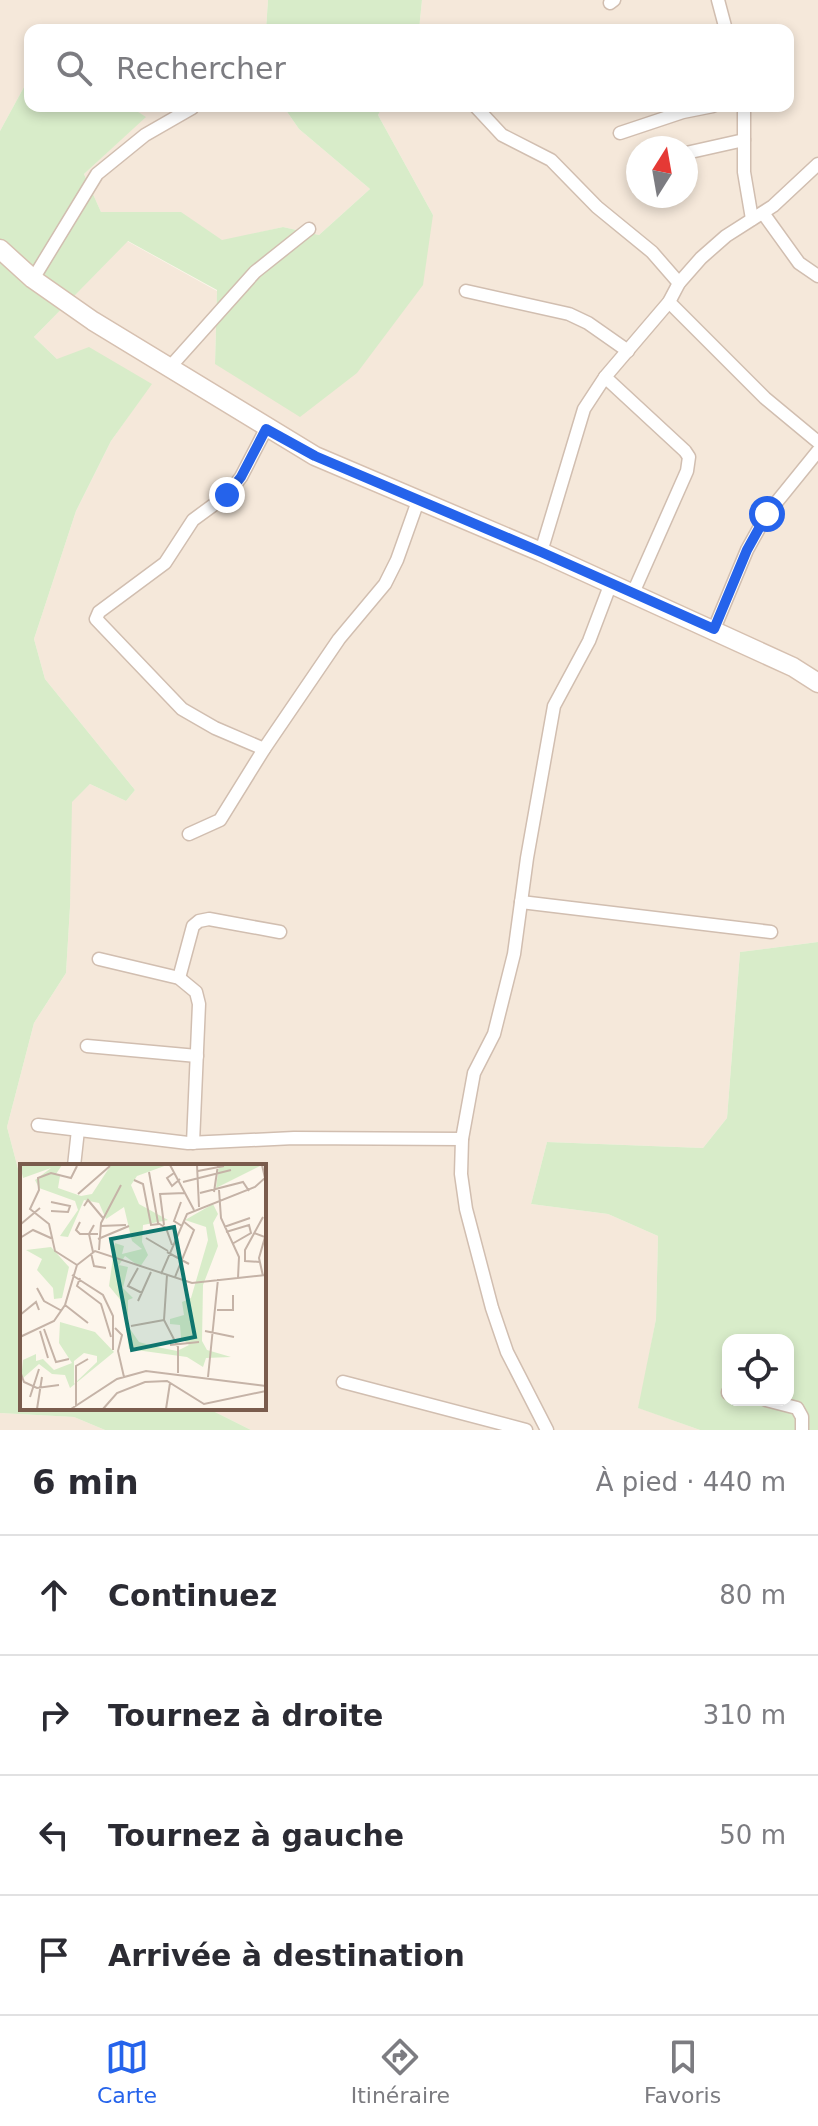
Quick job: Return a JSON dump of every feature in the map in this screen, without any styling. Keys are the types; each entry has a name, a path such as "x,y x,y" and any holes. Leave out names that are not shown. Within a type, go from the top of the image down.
{"street":[{"path":"718,0 724,24"},
{"path":"33,279 97,174 145,135 185,112"},
{"path":"481,112 502,135 551,160 597,207 652,252 679,283"},
{"path":"620,133 683,112"},
{"path":"744,112 745,188 757,216 799,263 818,276"},
{"path":"698,150 744,140"},
{"path":"541,552 584,409 605,377 669,302 679,283 701,258 726,236 794,189 818,164"},
{"path":"170,367 255,272 309,229"},
{"path":"0,249 33,279 93,321 315,456 714,629 793,667 818,683"},
{"path":"466,291 569,314 588,323 628,351"},
{"path":"669,302 765,398 818,442"},
{"path":"605,377 689,457 687,471 633,593"},
{"path":"264,749 215,728 182,709 96,619 99,612 165,563 193,520 227,495 241,477 266,429"},
{"path":"714,629 747,550 767,514 818,451"},
{"path":"189,834 220,820 339,639 385,584 418,501"},
{"path":"547,1430 507,1352 492,1308 466,1209 461,1174 462,1139 474,1073 492,1041 514,954 554,706 589,641 611,583"},
{"path":"521,902 771,932"},
{"path":"179,978 193,926 199,921 209,919 280,932"},
{"path":"99,959 179,978 196,992 199,1004 193,1143"},
{"path":"87,1046 197,1056"},
{"path":"38,1125 193,1143 294,1138 462,1139"},
{"path":"74,1164 78,1130"},
{"path":"343,1382 526,1430"},
{"path":"789,1406 797,1408 802,1417 802,1430"}],"shaded area":[{"path":"0,0 268,0 266,24 24,24 24,87 0,131"},
{"path":"422,0 818,0 818,942 740,952 727,1118 703,1148 547,1142 531,1204 608,1214 658,1236 656,1319 639,1408 700,1430 251,1430 211,1410 266,1410 266,1164 20,1164 20,1176 7,1127 34,1023 66,973 71,802 90,784 126,801 135,790 45,679 34,639 76,511 111,441 151,384 57,359 34,337 127,241 217,291 215,363 433,215 378,115 380,112 794,112 794,24 420,24"},
{"path":"138,112 287,112 299,129 370,189 319,235 283,227 222,241 180,212 101,212 84,174 145,117"},
{"path":"0,1413 74,1417 105,1430 0,1430"}],"green space":[{"path":"268,0 422,0 420,24 266,24"},
{"path":"24,87 24,112 138,112 146,117 84,174 101,212 181,212 222,240 283,227 319,235 370,189 299,129 287,112 380,112 378,115 433,215 423,285 357,373 300,417 215,364 217,290 128,241 34,337 57,359 89,347 152,384 111,441 76,511 34,639 45,679 135,790 126,801 90,784 72,802 66,973 34,1023 7,1127 20,1176 20,1410 211,1410 251,1430 105,1430 74,1417 0,1413 0,131"},
{"path":"818,942 818,1430 700,1430 638,1408 656,1319 658,1236 608,1214 531,1204 547,1142 703,1148 727,1118 740,952"}],"route":[{"path":"227,495 241,477 266,429 315,456 714,629 747,550 767,514"}]}
